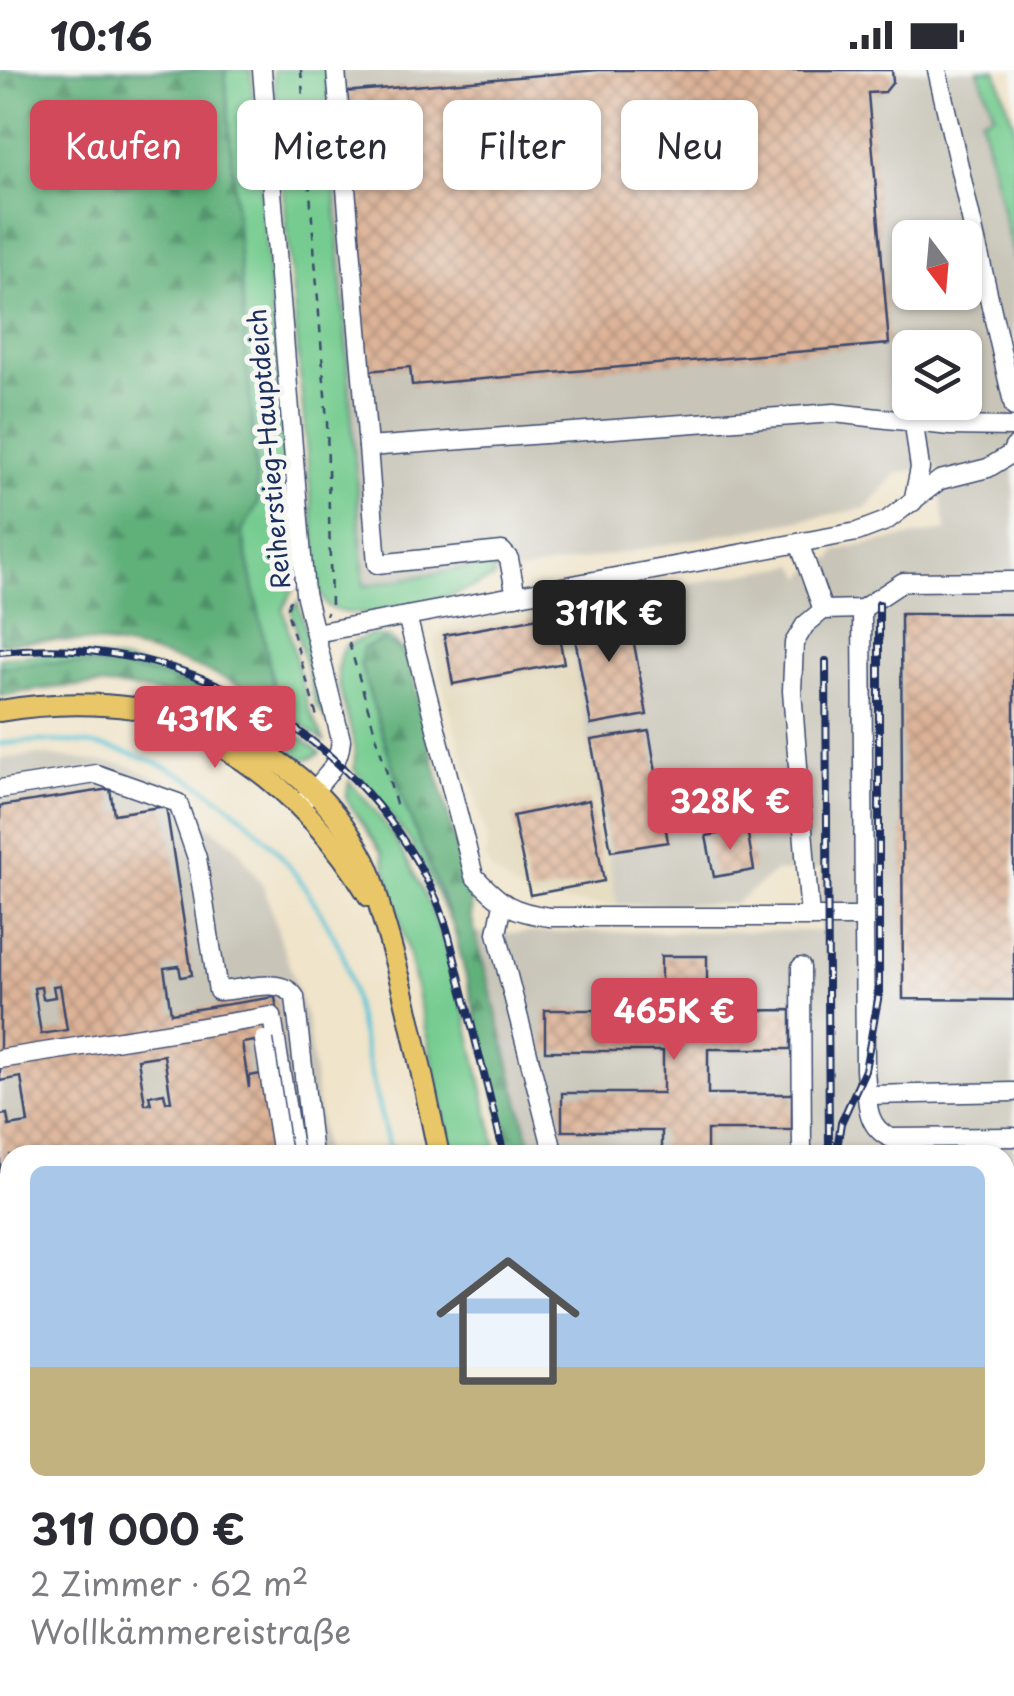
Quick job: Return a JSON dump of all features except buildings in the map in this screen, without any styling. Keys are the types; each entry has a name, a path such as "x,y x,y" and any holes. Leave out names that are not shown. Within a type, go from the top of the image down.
{"main road":[{"path":"0,711 76,703 170,713 227,730 269,753 306,798 341,822 366,862 397,961 437,1145"}],"street":[{"name":"Reiherstieg-Hauptdeich","path":"262,70 301,553 341,746 339,757 306,798"},
{"path":"336,70 377,564 502,551 509,558 516,596"},
{"path":"938,70 1013,403"},
{"path":"368,447 834,414 892,415"},
{"path":"913,502 920,468 914,420"},
{"path":"955,420 1014,427"},
{"path":"315,633 858,532 913,502 940,480 988,468 1011,454 1014,447"},
{"path":"799,542 823,610"},
{"path":"810,918 792,691 794,643 805,625 823,610 862,609 903,582 1014,582"},
{"path":"862,609 870,1120 878,1133 891,1138 1014,1136"},
{"path":"407,616 474,876 503,904 518,913 550,918 864,917"},
{"path":"0,789 96,774 178,803 197,858 218,991 278,985 289,988 295,998 312,1145"},
{"path":"503,904 497,933 551,1145"},
{"path":"800,967 802,1145"},
{"path":"0,1059 272,1016 292,1145"},
{"path":"264,1040 277,1145"},
{"path":"868,1094 1014,1092"}],"path":[{"path":"301,70 325,386 331,606"},
{"path":"351,648 398,811"}],"shaded area":[{"path":"311,70 978,70 1014,174 1014,1145 530,1145 477,933 821,931 821,869 775,872 734,904 617,905 564,605 796,565 803,578 817,561 832,559 837,550 946,530 936,465 896,474 866,508 355,602 321,190 423,190 423,100 313,100"},
{"path":"564,605 617,905 532,901 492,871 485,858 488,841 435,657 435,639 447,626"},
{"path":"38,755 123,764 189,792 208,825 238,848 264,888 307,1020 323,1145 0,1145 0,759"}],"green space":[{"path":"0,70 225,70 258,503 242,531 278,707 213,674 144,651 73,641 0,644"},
{"path":"225,70 251,70 254,100 237,100 237,190 261,190 295,586 283,609 309,710 325,742 278,707 242,530 258,503"},
{"path":"273,70 326,70 328,100 276,100"},
{"path":"978,70 996,70 1014,125 1014,261 981,118 994,114"},
{"path":"284,190 335,190 364,586 483,565 494,578 434,601 362,614 326,605 319,591"},
{"path":"298,602 329,723 316,705 291,610"},
{"path":"370,635 390,638 407,655 394,643 360,664 405,805 453,926 410,841 354,769 353,738 340,689 339,659 345,646"},
{"path":"384,640 407,655 458,853 472,888 471,916 530,1145 508,1145 453,926 405,805 360,664 363,648"},
{"path":"60,653 132,663 199,682 261,711 320,753 297,757 275,743 273,725 206,692 142,671 75,663 0,667 0,658"},
{"path":"44,662 136,670 190,685 274,725 275,743 205,709 142,690 77,686 0,696 0,667"},
{"path":"349,781 382,821 431,909 463,1006 496,1145 451,1145 382,853 346,799"}],"waterway":[{"path":"0,744 57,741 110,748 158,764 203,787 244,818 281,856 313,899 343,955 389,1145"}],"railway":[{"path":"838,1145 841,1123 865,1070 879,994 879,604"},
{"path":"0,652 67,650 132,658 195,675 254,702 308,738 356,782 398,832 438,902 501,1145"},
{"path":"826,661 829,1145"}]}
